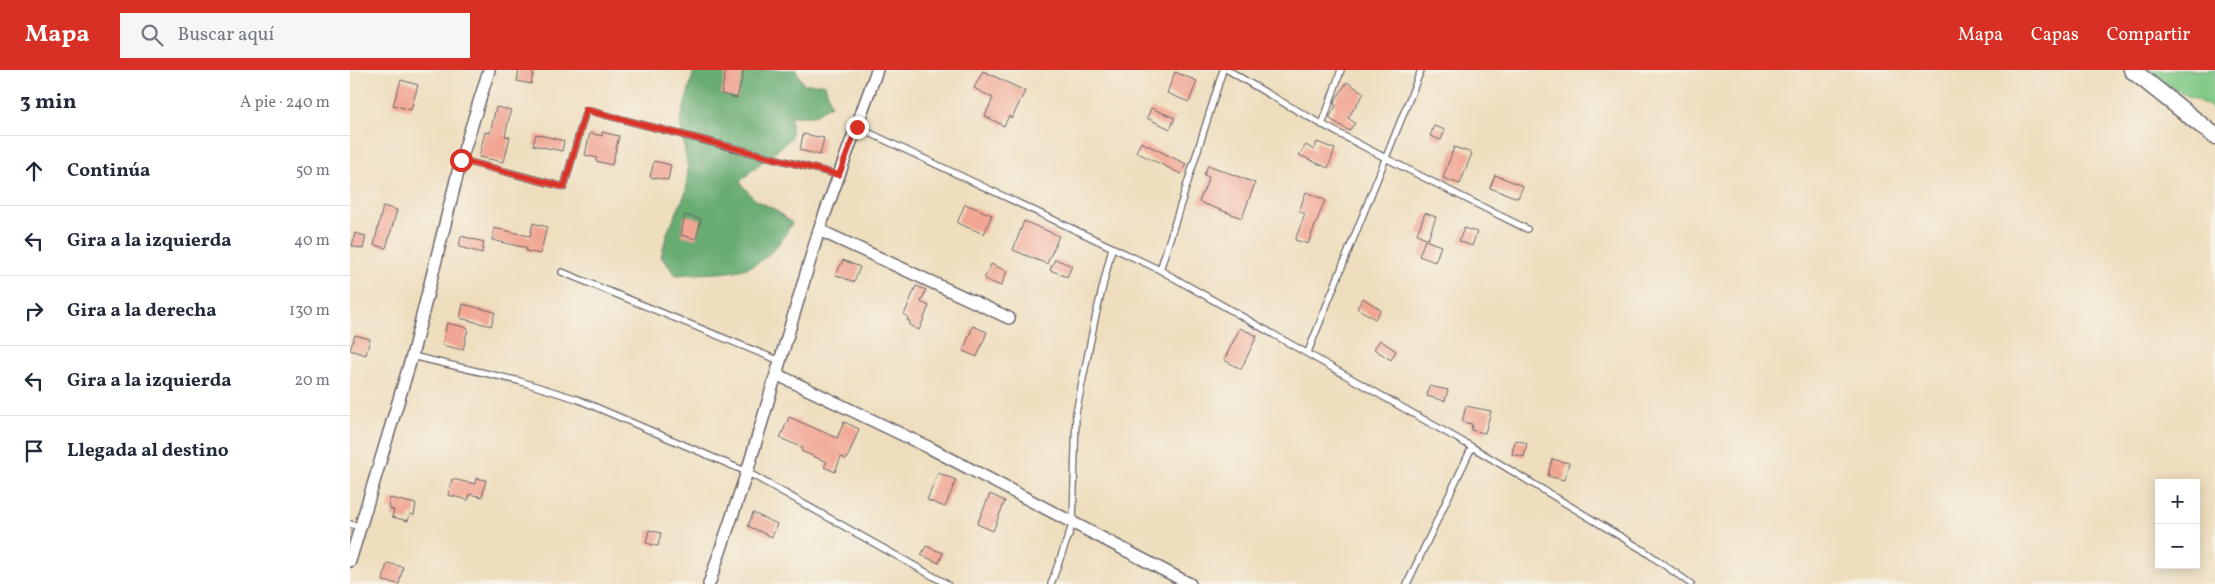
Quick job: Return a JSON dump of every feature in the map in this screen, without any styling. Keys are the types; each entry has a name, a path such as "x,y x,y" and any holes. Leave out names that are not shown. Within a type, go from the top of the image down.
{"main road":[{"path":"2132,70 2215,136"}],"street":[{"path":"350,561 356,525 412,356 461,160 489,70"},
{"path":"709,584 746,472 819,230 877,70"},
{"path":"819,230 1009,318"},
{"path":"776,374 930,448 1190,584"}],"lane":[{"path":"1160,270 1222,70"},
{"path":"1228,70 1385,159 1527,230"},
{"path":"1322,124 1341,70"},
{"path":"1308,352 1420,70"},
{"path":"461,160 564,187 586,110 839,175"},
{"path":"857,127 1160,270 1308,352 1472,447 1643,550 1691,584"},
{"path":"1051,584 1073,523 1076,413 1094,320 1112,248"},
{"path":"562,272 780,361"},
{"path":"412,356 519,381 577,400 746,472 947,584"},
{"path":"1407,584 1472,447"}],"green space":[{"path":"694,70 796,70 803,84 825,84 831,105 813,116 791,116 791,138 740,182 754,199 774,209 792,223 769,255 744,269 730,272 676,275 661,257 667,233 686,192 688,169 680,123"},
{"path":"2135,70 2215,70 2215,109"}],"building":[{"path":"519,70 534,70 531,84 517,81"},
{"path":"726,70 744,70 737,98 721,94"},
{"path":"983,71 1025,91 1012,118 1009,116 1004,126 985,116 993,98 974,88"},
{"path":"1175,72 1197,81 1189,102 1167,93"},
{"path":"401,80 418,85 411,110 393,105"},
{"path":"1347,82 1364,93 1348,118 1355,123 1349,131 1329,118 1336,106 1334,104 1336,99"},
{"path":"496,107 511,110 505,136 510,137 504,162 479,157 485,132 490,133"},
{"path":"1151,108 1175,118 1170,129 1147,118"},
{"path":"1434,126 1445,130 1441,140 1430,136"},
{"path":"602,132 619,136 612,165 596,161 597,158 585,155 590,133 602,136"},
{"path":"536,134 564,141 562,151 533,145"},
{"path":"803,134 824,138 820,155 800,150"},
{"path":"1141,142 1186,164 1181,174 1136,152"},
{"path":"1317,142 1335,149 1328,168 1299,155 1306,145 1314,150"},
{"path":"1454,147 1472,153 1460,184 1443,178"},
{"path":"654,161 671,165 668,180 650,177"},
{"path":"1208,165 1255,183 1242,218 1199,202 1209,177 1204,175"},
{"path":"1495,175 1523,186 1518,198 1490,188"},
{"path":"1306,192 1325,200 1308,244 1295,240 1305,214 1299,211"},
{"path":"965,204 992,215 984,234 957,223"},
{"path":"383,206 397,210 386,248 374,245"},
{"path":"1425,213 1436,217 1428,239 1417,234"},
{"path":"685,215 701,219 696,239 681,235"},
{"path":"1024,221 1059,236 1047,264 1013,250"},
{"path":"533,223 547,227 540,254 526,251 527,248 492,240 494,228 530,236"},
{"path":"1464,228 1477,232 1472,246 1459,241"},
{"path":"355,233 366,236 363,249 352,246"},
{"path":"461,236 484,242 482,253 459,247"},
{"path":"1425,240 1441,246 1435,262 1419,256"},
{"path":"1055,259 1072,266 1067,277 1050,270"},
{"path":"843,260 860,267 854,282 836,275"},
{"path":"991,264 1007,271 1001,286 984,279"},
{"path":"916,286 926,290 921,302 929,306 919,330 909,325 908,317 904,315"},
{"path":"1363,298 1381,310 1375,319 1357,308"},
{"path":"463,304 495,312 491,326 460,318"},
{"path":"447,323 468,328 463,350 442,345"},
{"path":"973,326 987,332 977,357 963,351"},
{"path":"1240,328 1257,336 1241,369 1224,360"},
{"path":"355,335 370,339 366,355 350,350"},
{"path":"1380,340 1396,351 1391,360 1374,349"},
{"path":"1429,386 1448,390 1445,401 1427,396"},
{"path":"1466,406 1491,411 1485,433 1471,430 1472,424 1462,422"},
{"path":"789,417 837,438 844,422 859,429 847,459 841,457 835,472 824,467 827,462 801,451 803,448 780,438"},
{"path":"1515,440 1527,443 1524,457 1512,454"},
{"path":"1552,459 1569,463 1564,480 1548,476"},
{"path":"938,473 956,480 945,507 927,500"},
{"path":"476,478 486,480 482,497 470,494 468,500 448,495 452,479 475,484"},
{"path":"990,494 1005,501 993,531 977,524"},
{"path":"390,498 416,504 414,515 410,514 408,521 392,517 394,510 388,508"},
{"path":"753,513 777,524 772,537 748,526"},
{"path":"649,530 661,533 658,546 646,543"},
{"path":"926,546 943,553 939,563 921,555"},
{"path":"387,563 403,567 399,584 383,581"}],"route":[{"path":"461,160 564,187 586,110 839,175 857,127"}]}
